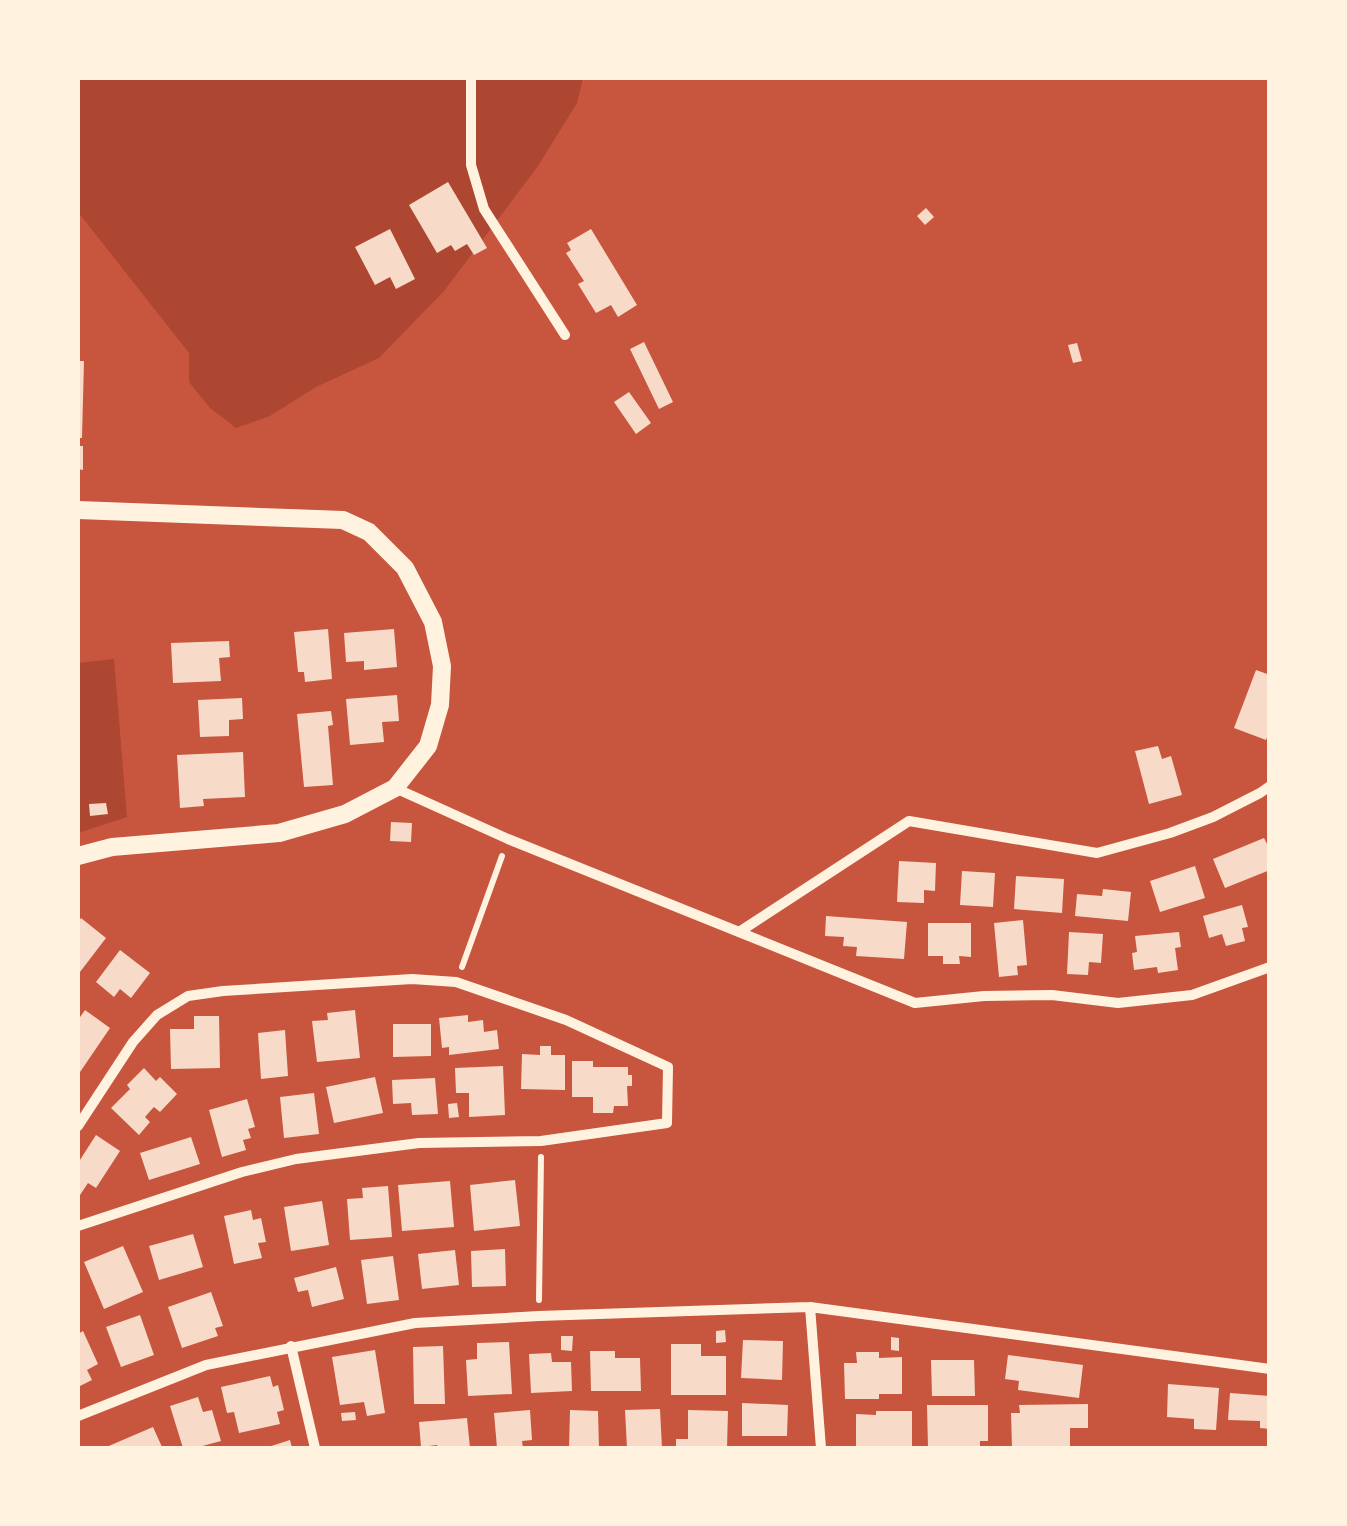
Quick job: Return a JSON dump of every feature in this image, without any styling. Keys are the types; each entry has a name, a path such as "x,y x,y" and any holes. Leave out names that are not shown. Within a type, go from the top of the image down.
{"street":[{"path":"471,78 471,165 484,209 564,335"},
{"path":"78,510 343,520 370,532 405,568 433,622 442,666 440,705 428,746 394,788 344,814 279,833 112,847 78,856"},
{"path":"740,932 910,820 1096,853 1213,817 1270,786"},
{"path":"394,788 508,840 916,1002 1052,995 1118,1003 1192,995 1270,968"},
{"path":"78,1126 132,1042 157,1014 188,996 223,991 412,979 456,982 566,1020 668,1067 667,1123 541,1141 420,1143 296,1159 242,1172 78,1226"},
{"path":"810,1307 821,1448"},
{"path":"78,1416 206,1365 290,1346 415,1322 539,1316 810,1307 1270,1370"},
{"path":"290,1346 315,1448"}],"path":[{"path":"456,982 508,840"},
{"path":"539,1316 541,1141"}],"shaded area":[{"path":"78,78 583,78 577,103 538,166 444,291 379,358 316,387 270,416 236,428 210,408 189,382 189,353 78,212"},
{"path":"114,659 127,817 78,833 78,663"}],"building":[{"path":"448,182 487,248 474,255 467,244 455,251 451,245 437,253 409,205"},
{"path":"926,208 934,217 925,225 917,216"},
{"path":"390,229 415,279 396,289 390,277 375,285 355,247"},
{"path":"591,229 637,305 618,317 611,305 596,313 578,284 584,281 566,253 571,250 567,243"},
{"path":"644,342 673,402 659,409 630,349"},
{"path":"1077,343 1082,361 1073,363 1068,345"},
{"path":"78,361 84,361 82,438 78,438"},
{"path":"629,392 651,423 636,434 614,402"},
{"path":"78,446 83,446 83,470 78,469"},
{"path":"328,629 332,679 305,682 304,672 298,672 294,632"},
{"path":"394,629 397,667 364,670 364,661 346,662 344,633"},
{"path":"229,641 230,657 219,658 221,681 173,683 171,643"},
{"path":"1256,670 1270,675 1270,730 1266,740 1234,728"},
{"path":"397,695 399,721 382,722 384,742 350,745 346,699"},
{"path":"242,698 243,719 229,720 229,736 200,737 198,700"},
{"path":"331,711 333,725 328,726 333,785 304,787 297,714"},
{"path":"1158,746 1162,759 1171,756 1182,795 1149,804 1135,751"},
{"path":"243,752 245,797 203,799 204,806 180,808 177,755"},
{"path":"106,803 108,814 90,816 89,804"},
{"path":"391,822 412,823 411,842 390,841"},
{"path":"1264,838 1270,850 1270,870 1225,888 1213,859"},
{"path":"899,861 936,863 935,891 924,890 924,903 897,902"},
{"path":"1195,866 1205,898 1160,912 1150,881"},
{"path":"962,871 995,873 993,907 960,905"},
{"path":"1016,876 1064,879 1062,913 1014,909"},
{"path":"1103,889 1131,892 1128,921 1075,916 1077,894 1102,896"},
{"path":"1242,905 1248,927 1242,928 1245,941 1226,946 1222,934 1209,938 1203,916"},
{"path":"826,916 907,922 904,959 856,956 857,947 843,946 844,937 825,936"},
{"path":"81,918 106,938 80,972 78,923"},
{"path":"1023,920 1027,965 1017,966 1018,975 999,977 994,923"},
{"path":"928,923 971,923 971,957 959,956 960,964 943,964 943,956 928,956"},
{"path":"1069,932 1103,934 1101,963 1089,962 1088,975 1067,974"},
{"path":"1179,932 1181,947 1175,948 1178,970 1134,970 1135,936"},
{"path":"120,950 150,973 131,998 120,989 114,997 96,982"},
{"path":"85,1010 110,1028 78,1075 78,1020"},
{"path":"355,1010 360,1058 317,1062 312,1021 328,1020 327,1013"},
{"path":"468,1015 468,1022 483,1020 484,1032 497,1030 499,1049 449,1055 449,1047 442,1048 439,1018"},
{"path":"194,1016 219,1016 220,1068 171,1069 170,1029 194,1029"},
{"path":"393,1024 431,1024 431,1056 393,1057"},
{"path":"285,1030 288,1076 261,1079 258,1033"},
{"path":"540,1046 551,1046 551,1055 565,1055 565,1090 521,1089 522,1054 540,1055"},
{"path":"572,1061 593,1061 593,1067 628,1067 632,1086 627,1086 628,1106 614,1106 613,1113 593,1113 593,1097 572,1097"},
{"path":"503,1066 505,1115 469,1117 469,1093 456,1093 455,1068"},
{"path":"144,1068 177,1094 160,1112 152,1109 145,1117 150,1122 139,1135 111,1108"},
{"path":"375,1077 383,1113 334,1123 326,1087"},
{"path":"435,1078 438,1114 412,1115 411,1103 393,1104 392,1080"},
{"path":"314,1093 319,1134 284,1138 280,1097"},
{"path":"247,1099 255,1127 248,1129 251,1138 243,1140 246,1150 222,1157 209,1110"},
{"path":"457,1103 459,1117 449,1118 448,1104"},
{"path":"96,1135 120,1151 96,1188 88,1183 78,1198 78,1163"},
{"path":"191,1137 200,1164 149,1180 140,1153"},
{"path":"515,1180 520,1226 474,1231 470,1185"},
{"path":"450,1181 454,1227 402,1231 398,1185"},
{"path":"388,1186 392,1237 350,1240 347,1199 363,1198 362,1188"},
{"path":"322,1201 329,1245 291,1251 284,1207"},
{"path":"251,1210 253,1220 261,1218 266,1242 258,1243 262,1258 234,1264 224,1216"},
{"path":"193,1234 203,1267 159,1280 149,1246"},
{"path":"123,1246 143,1292 104,1309 84,1262"},
{"path":"505,1249 506,1286 472,1287 471,1251"},
{"path":"455,1250 459,1285 422,1289 418,1254"},
{"path":"393,1256 399,1300 367,1304 361,1260"},
{"path":"336,1267 344,1299 312,1307 308,1290 298,1292 294,1278"},
{"path":"211,1292 223,1326 215,1328 218,1336 182,1348 168,1307"},
{"path":"140,1315 154,1355 121,1367 106,1327"},
{"path":"725,1330 726,1342 716,1343 716,1331"},
{"path":"83,1331 98,1364 87,1370 92,1380 78,1387 78,1334"},
{"path":"561,1336 573,1336 572,1351 561,1350"},
{"path":"891,1337 899,1338 899,1351 891,1350"},
{"path":"743,1340 783,1341 782,1380 741,1378"},
{"path":"509,1342 512,1394 468,1396 466,1360 477,1359 477,1343"},
{"path":"671,1344 701,1344 701,1356 726,1356 726,1395 671,1395"},
{"path":"443,1346 445,1404 414,1404 413,1347"},
{"path":"375,1350 385,1413 367,1416 364,1402 340,1405 332,1357"},
{"path":"590,1351 615,1351 615,1358 640,1358 641,1391 591,1391"},
{"path":"856,1352 879,1352 879,1358 902,1357 902,1394 845,1399 844,1363 857,1363"},
{"path":"551,1353 552,1362 571,1362 572,1391 531,1393 529,1354"},
{"path":"1008,1355 1083,1365 1079,1398 1018,1390 1019,1381 1005,1379"},
{"path":"931,1360 974,1360 975,1396 932,1396"},
{"path":"270,1376 273,1387 278,1385 284,1410 277,1412 280,1424 239,1433 234,1412 227,1413 221,1387"},
{"path":"1168,1384 1219,1388 1216,1430 1194,1429 1194,1419 1167,1417"},
{"path":"1230,1393 1270,1396 1270,1429 1260,1428 1260,1421 1228,1420"},
{"path":"198,1397 203,1412 212,1410 221,1441 183,1448 170,1406"},
{"path":"742,1403 788,1405 787,1436 742,1436"},
{"path":"1088,1404 1088,1428 1070,1428 1070,1448 1012,1448 1011,1413 1020,1413 1019,1405"},
{"path":"927,1405 988,1405 988,1441 980,1441 980,1448 928,1448"},
{"path":"660,1409 662,1448 627,1448 625,1410"},
{"path":"530,1410 532,1440 522,1441 523,1448 497,1448 494,1413"},
{"path":"570,1410 598,1411 599,1448 569,1448"},
{"path":"688,1410 728,1411 727,1448 676,1448 676,1439 688,1439"},
{"path":"876,1411 912,1411 912,1448 856,1447 856,1414 876,1415"},
{"path":"355,1412 356,1420 342,1421 341,1413"},
{"path":"467,1418 470,1448 421,1447 419,1422"},
{"path":"153,1427 162,1447 104,1448"},
{"path":"290,1440 292,1448 265,1448"}]}
